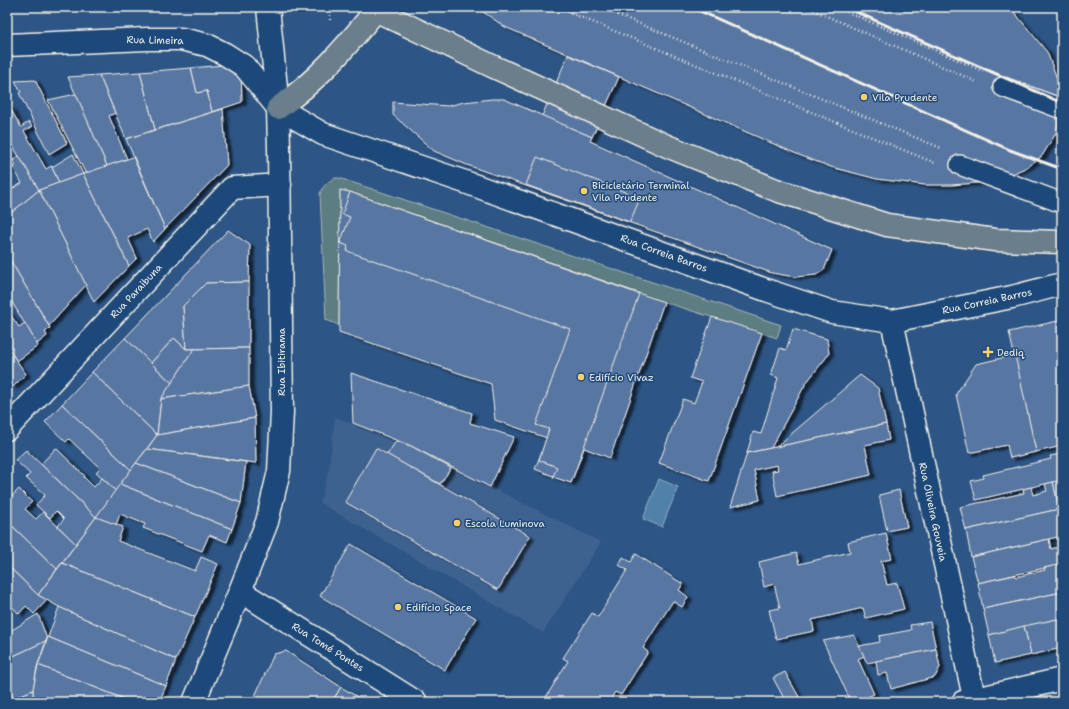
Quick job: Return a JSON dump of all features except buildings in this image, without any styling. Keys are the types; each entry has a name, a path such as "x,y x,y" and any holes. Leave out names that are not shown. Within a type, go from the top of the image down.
{"highway":[{"path":"278,108 300,93 325,69 349,43 373,9 492,66 667,146 776,190 887,225 995,240 1062,242"}],"street":[{"name":"Rua Ibitirama","path":"194,702 240,592 267,522 279,471 282,412 280,185 278,108 268,7"},
{"name":"Rua Limeira","path":"7,45 140,39 181,39 207,45 244,66 278,108"},
{"name":"Rua Correia Barros","path":"278,108 323,134 465,182 766,290 832,312 892,322 1012,297 1062,284"},
{"name":"Rua Paraibuna","path":"7,429 232,188 280,185"},
{"name":"Rua Oliveira Gouveia","path":"892,322 971,701"},
{"name":"Rua Tomé Pontes","path":"240,592 416,702"},
{"path":"971,701 1062,679"}],"lane":[{"path":"1003,87 1062,109"},
{"path":"960,165 1062,203"}],"path":[{"path":"556,7 936,164"},
{"path":"600,7 941,149"},
{"path":"806,7 983,85"},
{"path":"836,7 988,74"}],"shaded area":[{"name":"Escola Luminova","path":"335,417 409,446 601,542 543,633 320,503 329,468"},
{"path":"659,479 678,487 662,527 643,519"}],"green space":[{"path":"335,178 339,178 781,325 777,338 639,294 340,190 339,325 326,320 320,194 326,184"}],"railway":[{"path":"691,7 1010,150 1062,169"},
{"path":"845,7 1062,103"}],"place":[{"name":"Vila Prudente","path":"864,97"},
{"name":"Bicicletário Terminal Vila Prudente","path":"584,191"},
{"name":"Dediq","path":"988,352"},
{"name":"Edifício Vivaz","path":"581,377"},
{"name":"Escola Luminova","path":"457,523"},
{"name":"Edifício Space","path":"398,607"}]}
